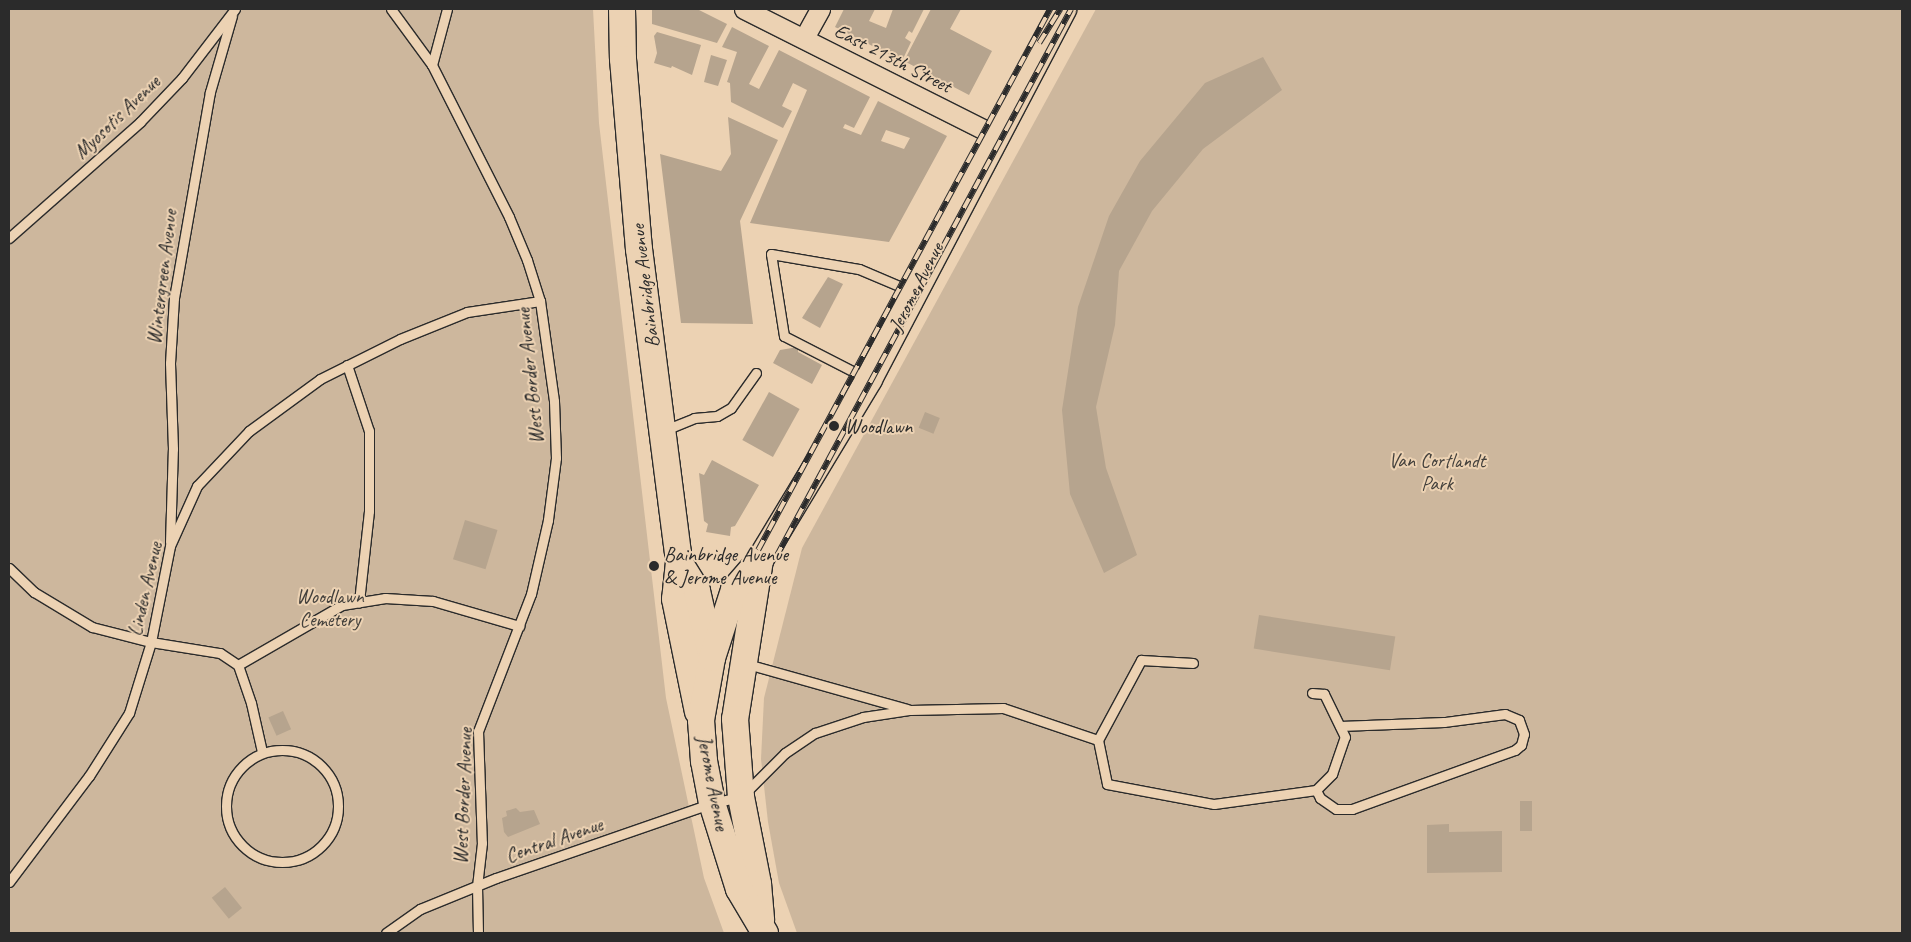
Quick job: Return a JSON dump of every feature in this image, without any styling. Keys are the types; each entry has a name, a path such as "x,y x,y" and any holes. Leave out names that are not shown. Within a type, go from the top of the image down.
{"main road":[{"name":"Bainbridge Avenue","path":"622,9 623,59 639,249 679,562 675,599 691,687 701,720"},
{"name":"Jerome Avenue","path":"763,927 739,889 712,803 701,720 712,658 734,590 760,560 869,379 994,135 1063,9"},
{"name":"Jerome Avenue","path":"760,560 735,719 740,797 758,884 763,927"},
{"name":"Bainbridge Avenue","path":"679,562 697,591 712,658"},
{"path":"712,658 743,663"}],"street":[{"name":"East 213th Street","path":"744,9 994,135"},
{"path":"804,38 820,9"}],"lane":[{"name":"West Border Avenue","path":"391,9 432,65 509,217 540,301 554,401 556,458 548,520 531,594 478,731 482,843 477,886 478,933"},
{"path":"432,65 447,9"},
{"name":"Myosotis Avenue","path":"9,238 140,122 182,78 234,12"},
{"name":"Wintergreen Avenue","path":"170,546 173,449 170,362 174,298 210,92 234,12"},
{"path":"869,379 784,336 771,254 859,269 914,292"},
{"name":"Linden Avenue","path":"9,882 89,776 129,713 151,642 170,546 197,486 249,431 320,379 400,339 467,312 540,301"},
{"path":"347,365 369,431 369,512 359,602"},
{"path":"662,431 694,418 717,416 731,408 756,373"},
{"path":"9,568 34,592 92,627 151,642 220,653 238,665 262,752"},
{"path":"238,665 342,606 385,598 433,601 519,626"},
{"path":"1193,663 1141,660 1098,740 1107,784 1214,804 1295,795 1316,790 1332,774 1345,737 1324,694 1312,693"},
{"path":"743,663 910,710"},
{"path":"740,797 786,754 815,733 862,717 910,710 1003,708 1098,740"},
{"path":"1316,790 1336,809 1352,809 1515,750 1521,745 1524,734 1519,720 1505,714 1434,723 1340,726"},
{"path":"281,749 301,752 318,762 331,776 338,795 334,827 324,844 308,856 289,862 270,861 241,845 230,828 225,809 227,790 236,772 262,752 281,749"},
{"name":"Central Avenue","path":"386,933 420,909 477,886 712,803 740,797"}],"green space":[{"name":"Woodlawn Cemetery","path":"9,9 593,9 599,123 666,698 704,878 724,933 9,933"},
{"name":"Van Cortlandt Park","path":"1096,9 1902,9 1902,933 797,933 779,883 768,822 761,759 764,698 802,548"}],"building":[{"path":"652,9 697,9 727,24 717,43 652,24"},
{"path":"844,9 875,9 869,21 886,28 893,9 924,9 912,33 909,31 905,38 911,42 902,61 835,27"},
{"path":"931,9 961,9 950,29 992,51 969,95 904,61"},
{"path":"732,27 769,46 749,84 759,89 779,50 870,97 854,128 845,124 843,128 861,135 878,101 947,136 889,242 750,223 807,90 793,83 782,106 792,111 783,128 731,102 730,83 727,82 737,52 722,47","holes":["886,130 910,138 904,149 881,141"]},
{"path":"657,32 701,45 692,75 672,66 671,68 654,63 657,53 654,36"},
{"path":"711,55 727,60 718,86 704,82"},
{"path":"1263,57 1282,90 1203,149 1152,211 1119,271 1115,325 1096,407 1106,468 1137,555 1104,573 1070,494 1062,410 1078,307 1109,216 1140,161 1205,83"},
{"path":"728,117 778,140 740,221 753,324 681,323 660,154 721,171 731,154"},
{"path":"828,277 843,284 820,328 802,318"},
{"path":"798,347 798,352 822,365 812,384 773,363 780,350"},
{"path":"769,392 800,409 773,457 742,440"},
{"path":"925,412 940,418 933,434 919,428"},
{"path":"712,460 759,485 735,526 731,527 730,536 706,532 708,524 704,521 699,473 704,475"},
{"path":"465,520 498,530 486,569 453,559"},
{"path":"1259,615 1395,637 1390,670 1254,649"},
{"path":"283,711 291,729 277,736 268,718"},
{"path":"1520,801 1532,801 1532,831 1520,831"},
{"path":"516,808 520,812 534,810 540,824 508,837 504,832 502,818 507,816 506,811"},
{"path":"1449,824 1449,832 1502,831 1502,872 1427,873 1427,825"},
{"path":"225,887 242,908 229,919 212,898"}],"railway":[{"path":"758,550 1050,9"},
{"path":"1039,43 1060,9"},
{"path":"776,557 1071,9"}],"place":[{"name":"Woodlawn","path":"834,426"},
{"name":"Bainbridge Avenue & Jerome Avenue","path":"654,566"}]}
